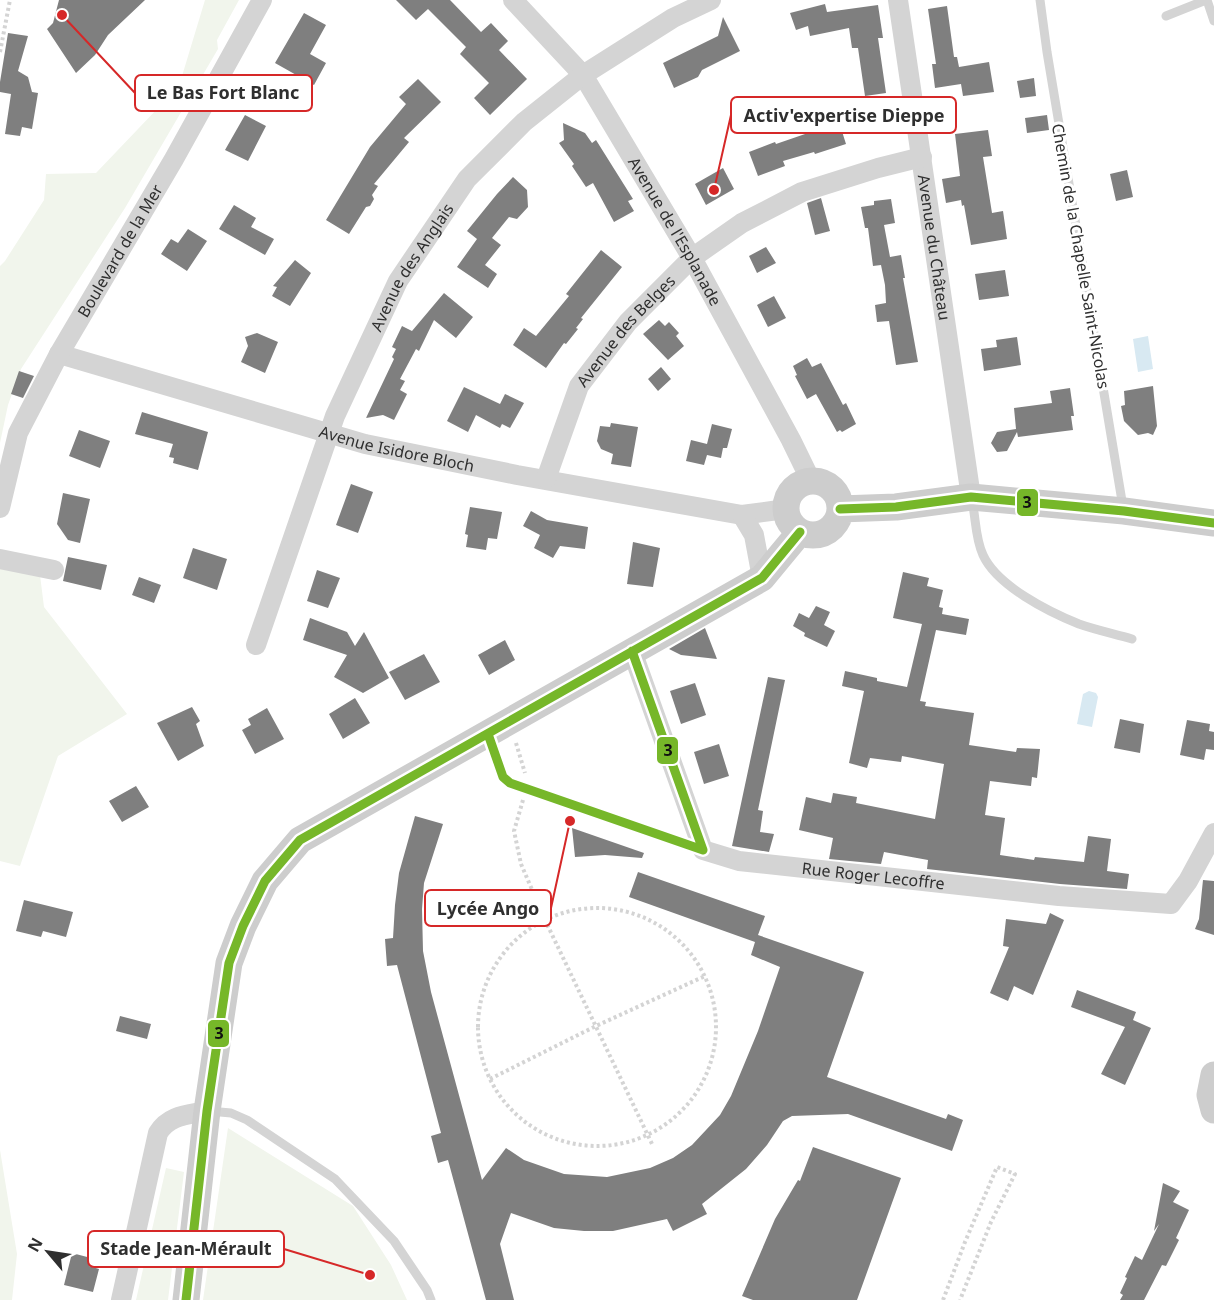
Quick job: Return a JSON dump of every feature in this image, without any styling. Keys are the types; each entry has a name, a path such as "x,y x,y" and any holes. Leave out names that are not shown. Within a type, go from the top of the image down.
{"main road":[{"path":"811,481 828,486 835,492 840,509 833,526 818,535 800,532 792,526 786,509 787,501 796,487 811,481"},
{"path":"840,509 896,507 971,497 1214,522"},
{"path":"186,1300 207,1111 229,963 243,926 265,881 300,840 762,578 800,532"},
{"path":"1214,1075 1209,1095 1214,1110"}],"street":[{"name":"Boulevard de la Mer","path":"0,508 18,433 59,354 174,159 262,0"},
{"name":"Avenue de l'Esplanade","path":"513,0 584,75 692,258 811,481"},
{"name":"Avenue des Anglais","path":"256,645 335,416 398,281 467,179 524,122 584,75 673,18 711,0"},
{"name":"Avenue du Château","path":"898,0 971,497"},
{"name":"Avenue des Belges","path":"546,479 579,386 628,322 692,258 742,223 802,192 878,168 922,158"},
{"name":"Avenue Isidore Bloch","path":"59,354 328,434 517,475 742,516 786,509"},
{"path":"742,516 754,535 762,578"},
{"path":"0,559 54,570"},
{"path":"632,651 703,850"},
{"name":"Rue Roger Lecoffre","path":"703,850 739,861 1059,896 1171,904 1188,881 1214,833"},
{"path":"121,1300 158,1133 164,1124 174,1118 207,1111"}],"lane":[{"name":"Chemin de la Chapelle Saint-Nicolas","path":"1040,0 1124,511"},
{"path":"1166,16 1207,0 1214,21"},
{"path":"971,497 977,537 983,555 992,570 1016,590 1080,624 1132,639"},
{"path":"498,728 503,777 510,783 703,850"},
{"path":"207,1111 231,1113 247,1120 335,1179 394,1241 427,1290 431,1300"}],"path":[{"path":"0,52 10,0"},
{"path":"498,728 516,743 527,781 514,831 521,864 545,920 653,1146"},
{"path":"606,909 637,915 665,929 688,950 705,976 714,1001 717,1028 704,1080 690,1102 671,1121 648,1135 619,1145 588,1146 557,1140 530,1126 507,1105 490,1079 480,1049 478,1018 485,988 499,960 519,937 545,920 575,910 606,909"},
{"path":"490,1079 596,1026 705,976"},
{"path":"943,1300 997,1167 1014,1174 991,1222 960,1300"}],"shaded area":[{"path":"205,0 239,0 217,40 218,49 125,208 21,369 8,405 0,443 0,266 44,200 46,174 96,173 179,86"},
{"path":"1148,336 1153,369 1138,372 1133,339"},
{"path":"0,567 40,575 44,607 127,714 58,756 20,866 0,861"},
{"path":"1089,691 1096,693 1098,697 1092,727 1077,724 1083,694"},
{"path":"228,1128 353,1206 391,1265 407,1300 203,1300"},
{"path":"0,1150 17,1254 12,1300 0,1300"},
{"path":"166,1168 184,1172 168,1300 136,1300"}],"building":[{"path":"59,0 145,0 108,35 95,55 76,73 47,29 53,23"},
{"path":"396,0 450,0 481,32 491,23 508,41 499,50 527,79 490,115 474,98 489,83 460,54 466,47 428,9 416,20"},
{"path":"825,4 827,12 878,5 883,38 878,38 886,93 865,96 858,48 852,48 849,28 810,36 808,26 796,30 790,13"},
{"path":"947,6 954,57 957,57 959,67 989,62 994,92 963,96 961,84 935,88 932,64 936,64 928,9"},
{"path":"304,13 326,25 310,54 326,63 314,85 275,63"},
{"path":"723,17 740,51 702,70 698,77 674,88 663,63 718,36"},
{"path":"8,33 28,36 18,71 28,77 32,92 38,93 32,129 22,127 20,136 5,134 11,94 0,92"},
{"path":"1034,78 1036,96 1020,98 1017,81"},
{"path":"418,79 441,102 404,138 409,142 374,184 378,186 372,195 374,199 370,206 366,207 349,234 326,220 370,147 406,104 399,97"},
{"path":"245,115 266,126 248,161 225,150"},
{"path":"1047,115 1049,130 1027,133 1025,118"},
{"path":"832,122 839,122 846,144 783,161 785,166 758,176 749,152 808,133 808,131"},
{"path":"563,123 585,133 592,143 596,140 633,199 628,201 634,211 614,222 593,183 586,187 572,166 574,164 559,143 564,140"},
{"path":"988,130 992,156 983,157 992,213 1003,211 1007,239 971,245 964,205 962,206 961,200 946,203 942,179 960,176 955,134"},
{"path":"723,168 734,189 706,205 695,184"},
{"path":"1127,170 1133,197 1116,201 1110,174"},
{"path":"513,177 527,190 528,207 517,219 509,217 492,238 501,245 485,265 497,274 488,288 457,267 477,239 467,231"},
{"path":"821,198 830,231 815,235 807,203"},
{"path":"891,199 895,223 884,225 890,257 901,255 918,362 896,365 889,321 877,322 875,305 886,303 885,285 881,265 873,266 868,228 865,228 861,207 874,205 874,201"},
{"path":"234,205 256,218 251,227 274,239 265,255 219,229"},
{"path":"188,229 207,241 187,271 161,254 171,239 178,243"},
{"path":"766,247 776,263 757,273 749,256"},
{"path":"601,250 622,267 581,318 583,319 576,328 578,329 566,344 564,343 546,368 513,345 524,328 536,336 569,296 566,294"},
{"path":"295,260 311,273 290,306 272,296 277,287 273,286"},
{"path":"1005,270 1009,296 979,300 975,274"},
{"path":"444,293 473,317 456,338 434,320 419,351 416,349 400,379 405,381 400,390 407,394 394,420 383,415 366,418 394,359 392,357 396,349 392,347 402,326 412,331"},
{"path":"774,296 786,318 768,327 757,305"},
{"path":"659,320 665,326 669,322 679,333 676,336 684,346 668,360 643,334"},
{"path":"257,333 278,342 265,373 241,362 248,346 245,337"},
{"path":"1017,337 1021,365 984,371 981,349 997,347 996,340"},
{"path":"807,358 812,367 821,363 843,405 846,403 856,424 842,432 840,430 837,432 816,394 807,399 795,376 797,375 793,366"},
{"path":"661,367 671,379 658,391 648,379"},
{"path":"19,371 34,376 23,398 11,394"},
{"path":"1153,386 1157,426 1153,435 1148,433 1138,435 1124,421 1121,406 1125,405 1124,391"},
{"path":"464,387 500,404 505,394 524,403 510,428 502,424 500,428 476,415 468,432 447,421"},
{"path":"1070,388 1074,416 1071,416 1073,430 1018,437 1017,432 1007,451 997,452 991,443 997,432 1016,429 1014,408 1052,403 1050,391"},
{"path":"142,412 208,432 198,470 173,463 174,458 169,457 173,444 135,434"},
{"path":"611,423 638,427 631,467 611,464 613,454 601,449 597,441 600,426 610,427"},
{"path":"712,424 732,429 727,448 723,448 721,458 707,455 704,465 686,461 691,440 707,444"},
{"path":"79,430 110,441 100,468 69,456"},
{"path":"351,484 373,492 358,533 336,525"},
{"path":"63,493 90,499 80,543 68,540 57,524"},
{"path":"470,507 502,512 497,539 488,538 486,550 466,547 468,535 465,534"},
{"path":"531,511 547,520 588,527 585,549 560,546 553,558 534,548 540,535 523,526"},
{"path":"633,542 660,548 653,587 627,584"},
{"path":"193,548 227,559 217,590 183,578"},
{"path":"68,557 107,565 101,590 63,581"},
{"path":"317,570 340,578 328,608 307,601"},
{"path":"903,572 929,578 927,586 943,590 939,607 943,608 942,614 969,619 966,635 936,630 920,701 926,702 925,706 974,713 969,745 1016,752 1017,748 1040,749 1037,778 1032,777 1031,786 990,781 985,815 1005,818 1000,855 1034,860 1035,857 1084,862 1088,836 1111,839 1107,871 1129,874 1127,889 927,869 928,860 884,852 881,864 829,859 833,838 799,830 806,797 831,803 833,793 857,797 856,803 935,819 944,764 902,756 901,762 870,758 867,768 849,763 864,691 842,686 845,671 907,687 922,624 893,618"},
{"path":"139,577 161,585 154,603 132,595"},
{"path":"816,606 830,612 824,625 835,631 827,647 804,636 805,633 793,626 799,613 809,618"},
{"path":"310,618 347,632 355,646 364,632 389,678 363,693 334,677 347,655 303,640"},
{"path":"705,628 717,659 681,655 669,649"},
{"path":"505,640 515,660 489,675 478,655"},
{"path":"424,654 440,682 405,700 389,672"},
{"path":"768,677 785,680 758,810 763,811 760,832 774,834 769,852 732,846"},
{"path":"695,683 706,715 681,724 670,691"},
{"path":"355,698 370,723 343,739 329,714"},
{"path":"192,707 200,721 196,724 204,746 178,761 157,723"},
{"path":"267,708 284,739 255,754 242,730 251,725 248,719"},
{"path":"1120,719 1144,724 1140,753 1114,748"},
{"path":"1187,720 1210,724 1209,731 1214,732 1214,750 1206,749 1204,760 1180,755"},
{"path":"719,744 729,776 704,784 694,752"},
{"path":"136,786 149,807 122,822 109,801"},
{"path":"415,816 443,824 424,883 423,951 431,992 482,1180 506,1148 524,1160 564,1174 607,1177 650,1168 673,1158 692,1145 720,1115 731,1096 758,1031 780,967 751,955 755,942 629,897 638,872 765,916 758,935 864,972 827,1077 946,1119 948,1114 963,1120 952,1151 848,1114 792,1116 783,1121 767,1145 746,1169 702,1204 707,1214 673,1231 667,1219 613,1231 584,1231 554,1228 511,1213 500,1244 514,1300 486,1300 448,1160 438,1163 431,1136 441,1133 397,965 387,966 385,939 393,938 399,873"},
{"path":"572,828 644,853 642,858 605,855 575,857"},
{"path":"1203,880 1214,881 1214,935 1195,929 1199,919"},
{"path":"24,900 73,912 66,937 43,931 41,937 16,931"},
{"path":"1050,913 1064,920 1033,995 1014,986 1008,1001 990,993 1009,947 1003,946 1006,919 1046,924"},
{"path":"1077,990 1136,1012 1133,1020 1151,1028 1125,1085 1101,1074 1125,1027 1071,1007"},
{"path":"120,1016 151,1024 147,1039 116,1031"},
{"path":"813,1147 901,1178 857,1300 753,1300 742,1296 775,1219 798,1180 800,1181"},
{"path":"1163,1183 1180,1191 1173,1202 1189,1210 1176,1238 1179,1240 1166,1266 1162,1265 1144,1300 1120,1300 1123,1295 1120,1293 1127,1278 1125,1277 1135,1256 1142,1260 1159,1224 1154,1231"},
{"path":"72,1253 91,1258 89,1266 99,1269 93,1292 64,1285"}],"transit line":[{"name":"3","path":"840,509 896,507 971,497 1124,511 1214,523"},
{"name":"3","path":"186,1300 207,1111 229,963 243,926 265,881 300,840 762,578 800,532"},
{"name":"3","path":"632,651 703,850"},
{"name":"3","path":"488,734 503,777 510,783 703,850"}],"place":[{"name":"Le Bas Fort Blanc","path":"62,15"},
{"name":"Activ'expertise Dieppe","path":"714,190"},
{"name":"Lycée Ango","path":"570,821"},
{"name":"Stade Jean-Mérault","path":"370,1275"}]}
